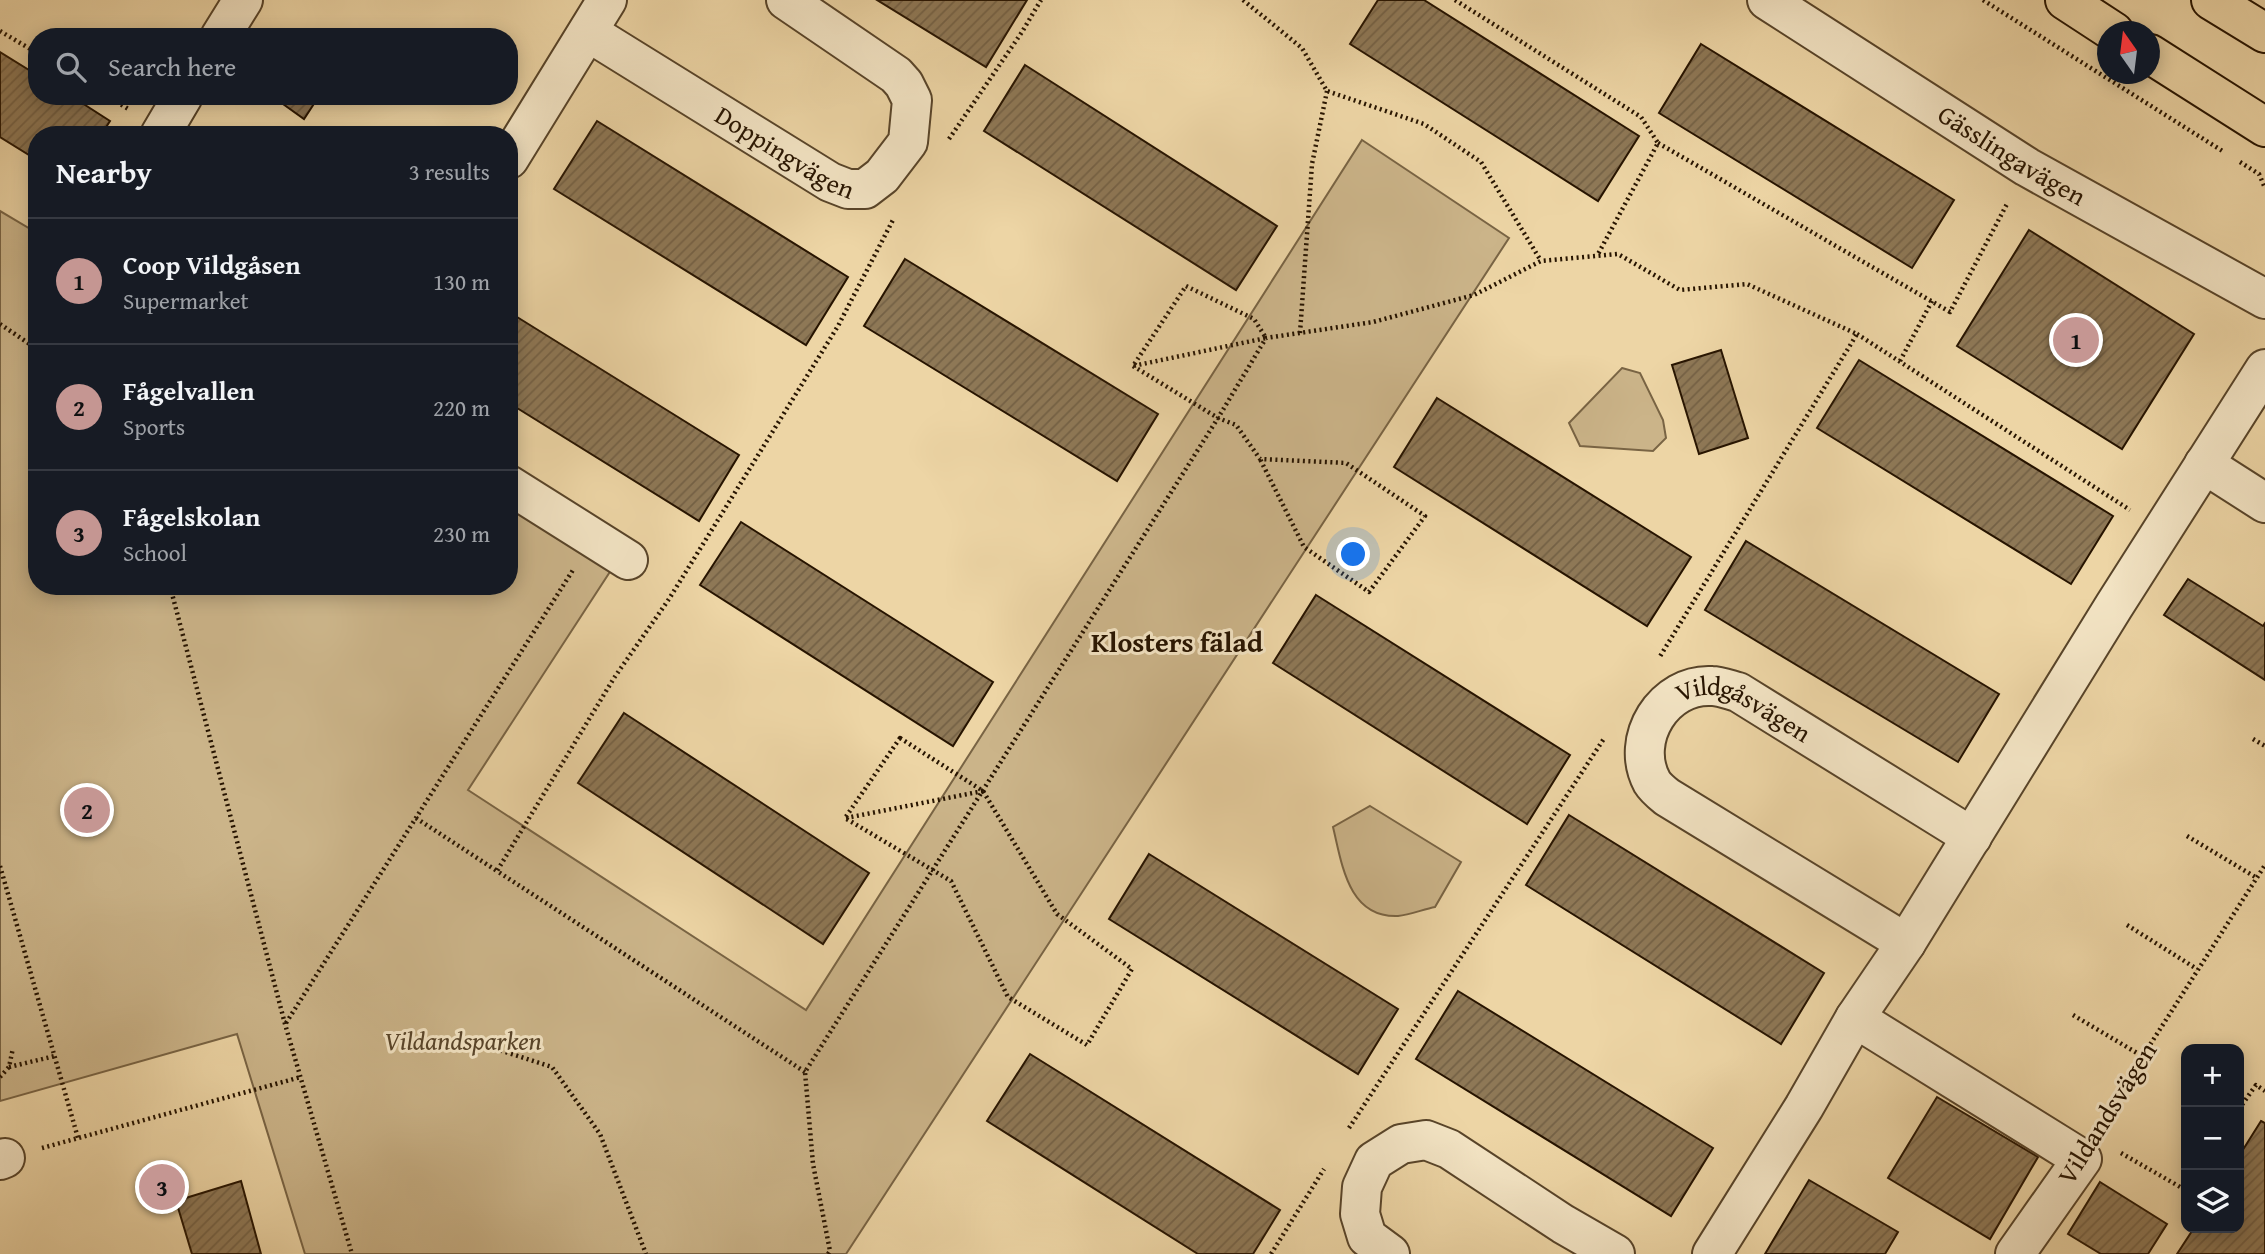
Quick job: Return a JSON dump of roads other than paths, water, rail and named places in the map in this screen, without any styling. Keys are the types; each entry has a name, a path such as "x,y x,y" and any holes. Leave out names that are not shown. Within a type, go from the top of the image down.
{"main road":[{"path":"2065,0 2098,21"},
{"path":"2211,0 2265,33"},
{"path":"2160,60 2265,127"}],"street":[{"path":"226,28 243,0"},
{"path":"518,145 607,0"},
{"name":"Doppingvägen","path":"588,32 830,182 848,189 865,189 882,176 908,142 912,100 896,75 786,0"},
{"name":"Gässlingavägen","path":"1767,0 2027,167 2265,299"},
{"path":"165,126 178,105"},
{"path":"1712,1254 1804,1107 1855,1018 1906,943 2265,369"},
{"path":"2204,464 2265,503"},
{"path":"518,491 628,560"},
{"name":"Vildgåsvägen","path":"1906,943 1667,797 1652,782 1645,760 1648,732 1660,706 1687,690 1712,685 1738,692 1972,837"},
{"name":"Vildandsvägen","path":"1855,1018 2087,1148 2015,1254"},
{"path":"1390,1254 1367,1237 1360,1214 1362,1187 1374,1161 1401,1144 1426,1140 1449,1149 1563,1224 1615,1254"}],"place":[{"name":"Coop Vildgåsen","path":"2076,340"},
{"name":"Fågelvallen","path":"87,810"},
{"name":"Fågelskolan","path":"162,1187"}],"district":[{"name":"Klosters fälad","path":"1177,642"}],"park label":[{"name":"Vildandsparken","path":"463,1041"}]}
